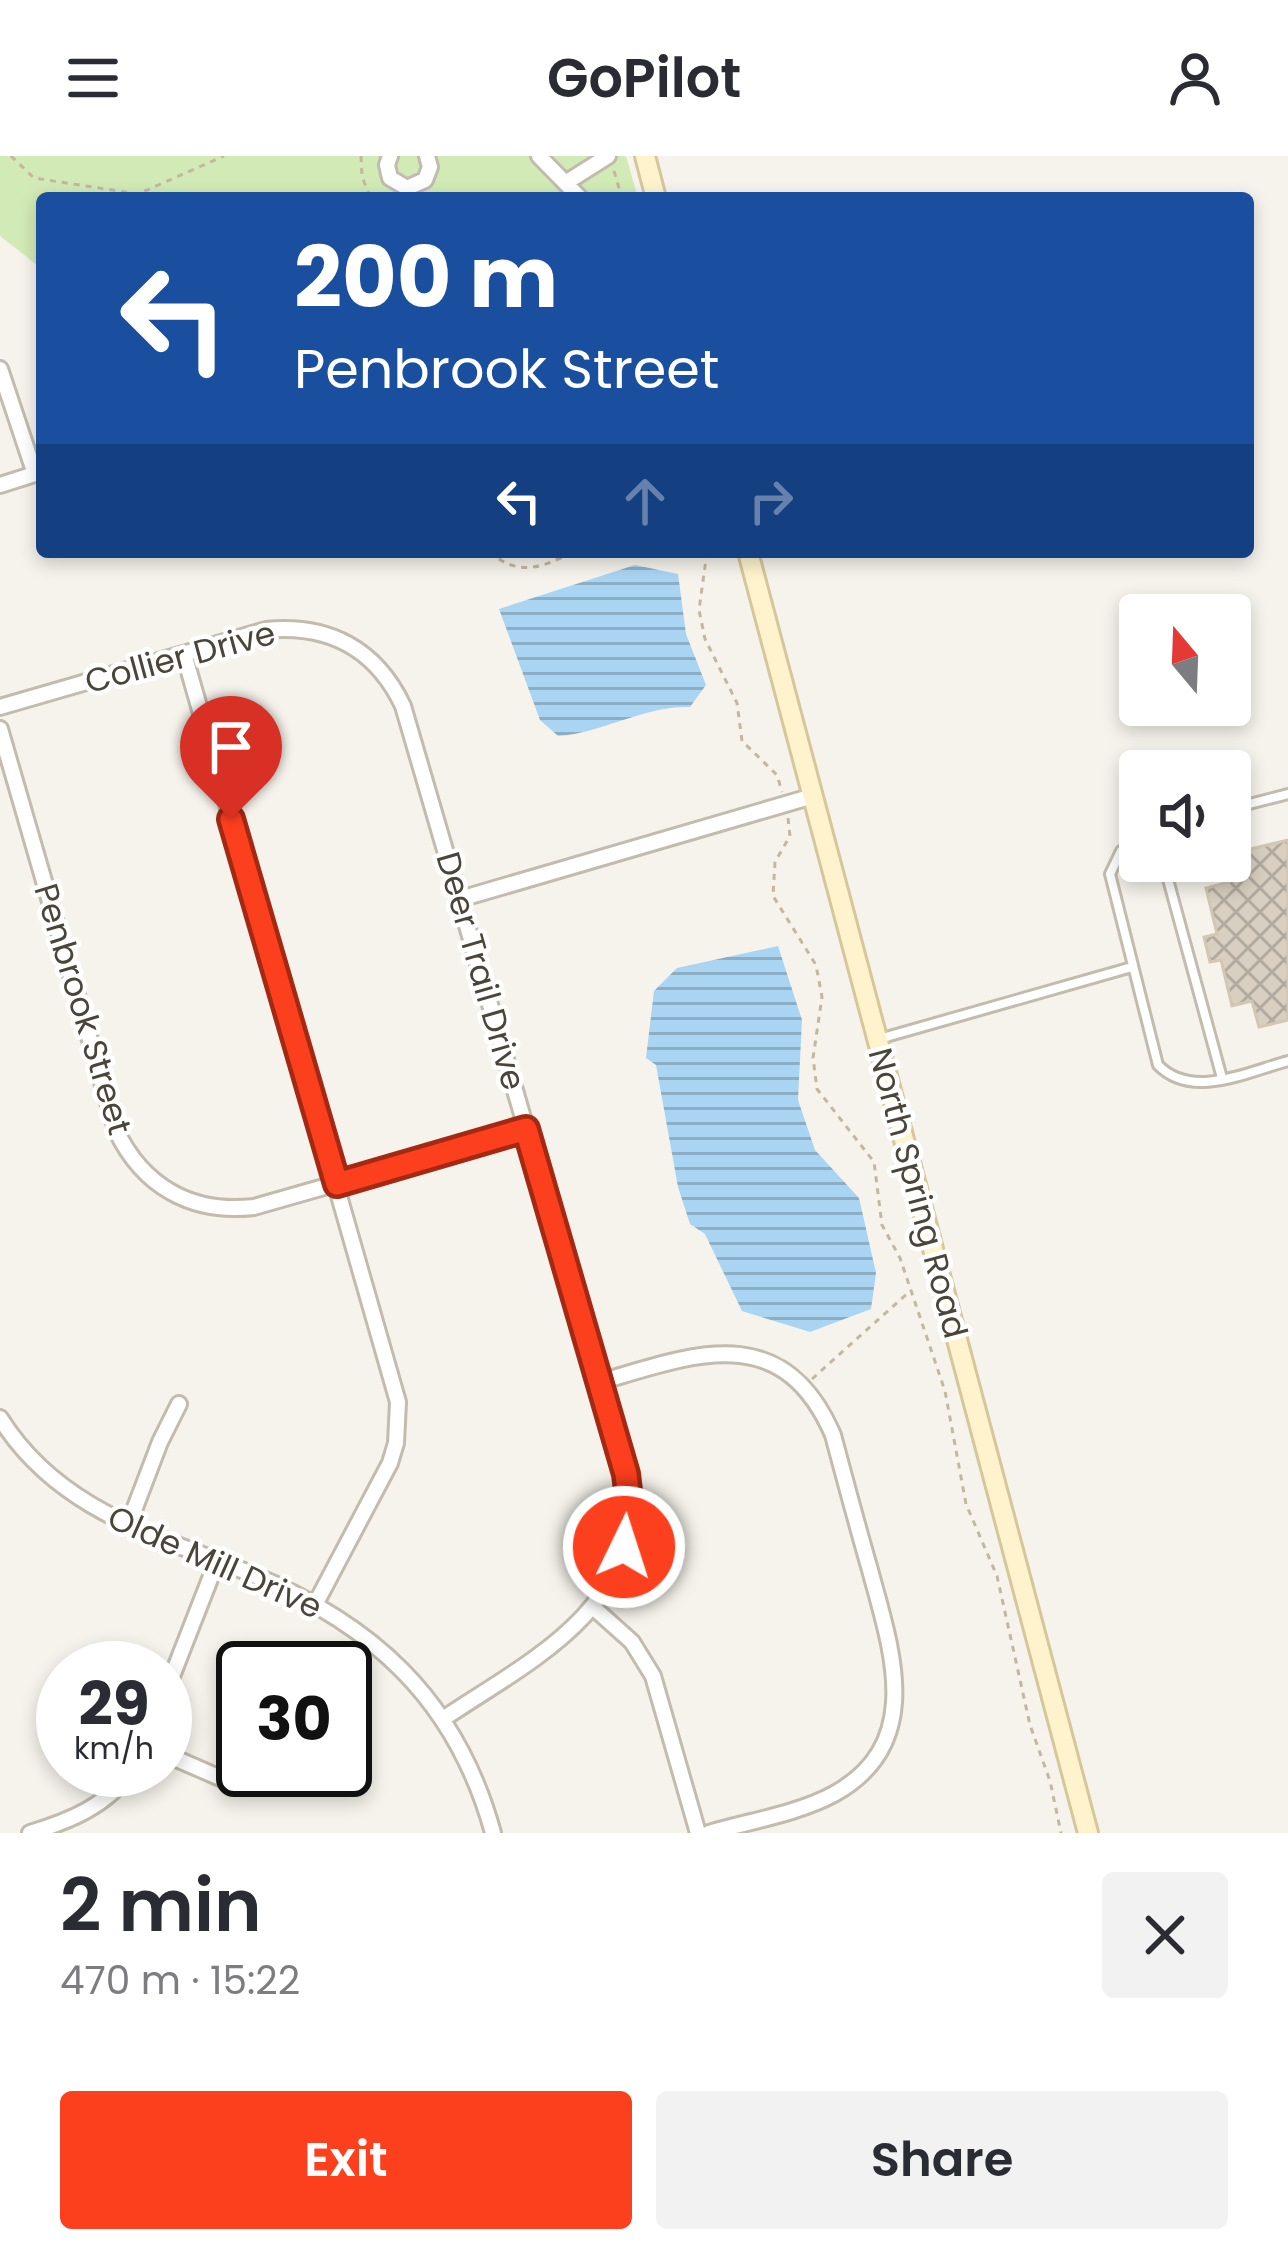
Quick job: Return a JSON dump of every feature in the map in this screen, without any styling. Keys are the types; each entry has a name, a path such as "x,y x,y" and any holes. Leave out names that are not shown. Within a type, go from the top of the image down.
{"main road":[{"path":"645,156 654,192"},
{"name":"North Spring Road","path":"750,558 1088,1833"}],"street":[{"path":"390,156 390,178 407,188 425,180 433,158"},
{"path":"539,156 575,192"},
{"path":"567,182 611,162"},
{"path":"0,369 36,465"},
{"path":"0,484 36,474"},
{"name":"Collier Drive","path":"0,707 266,630 329,634 359,649"},
{"name":"Deer Trail Drive","path":"359,649 379,667 404,706 626,1474 629,1512 617,1569 594,1608 565,1636 443,1719"},
{"path":"184,654 394,1381 399,1420 390,1463 316,1603"},
{"name":"Penbrook Street","path":"0,729 116,1130 138,1166 170,1193 212,1208 254,1207 526,1129"},
{"path":"460,899 813,796"},
{"path":"600,1382 720,1352 761,1360 805,1389 833,1435 896,1669 895,1711 879,1750 852,1782 836,1793 710,1833"},
{"path":"128,1526 179,1403"},
{"name":"Olde Mill Drive","path":"0,1418 59,1486 128,1526 316,1603 379,1645 408,1673 443,1719 477,1784 494,1833"},
{"path":"186,1641 217,1561"},
{"path":"594,1608 632,1642 653,1676 698,1833"},
{"path":"30,1833 84,1814 107,1797"}],"lane":[{"path":"1251,804 1288,794"},
{"path":"1119,855 1110,874 1158,1065 1167,1074 1194,1084 1288,1061"},
{"path":"1168,882 1222,1078"},
{"path":"877,1040 1132,968"}],"path":[{"path":"11,156 34,178 125,192"},
{"path":"143,192 224,156"},
{"path":"361,156 368,192"},
{"path":"611,162 620,192"},
{"path":"498,558 527,570 561,558"},
{"path":"706,558 699,610 705,639 737,703 742,741 777,775 786,804 790,836 775,862 773,896 816,965 822,997 813,1058 817,1089 874,1162 882,1225 900,1258 953,1418 966,1504 997,1576 1030,1725 1050,1781 1061,1833"},
{"path":"805,1389 909,1292"}],"green space":[{"path":"0,156 626,156 636,192 36,192 36,264 0,236"}],"water":[{"path":"635,565 678,574 686,634 706,685 690,707 656,710 558,736 540,720 499,609"},
{"path":"778,946 802,1020 798,1100 815,1150 859,1198 876,1273 871,1309 810,1332 742,1311 705,1234 690,1224 678,1187 656,1065 646,1058 654,991 677,968"}],"building":[{"path":"1288,840 1288,1020 1259,1027 1252,1001 1232,1006 1221,960 1210,962 1204,937 1217,934 1206,888 1251,882 1251,849"}],"route":[{"path":"231,819 337,1184 526,1129 626,1474 629,1499 624,1547"}]}
